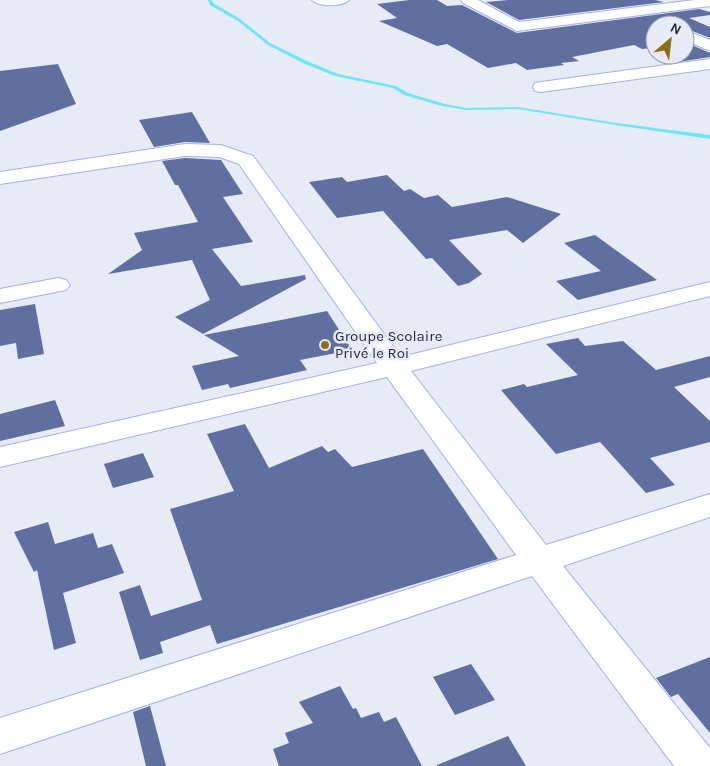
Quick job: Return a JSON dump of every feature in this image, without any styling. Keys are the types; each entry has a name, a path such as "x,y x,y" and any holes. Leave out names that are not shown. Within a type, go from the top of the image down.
{"street":[{"path":"319,0 342,0"},
{"path":"468,0 517,28 710,2"},
{"path":"615,0 645,15"},
{"path":"695,39 710,46"},
{"path":"541,88 710,64"},
{"path":"0,178 185,150 221,151 246,160 394,367 540,562 699,766"},
{"path":"0,296 58,285"},
{"path":"0,458 394,367 710,289"},
{"path":"0,736 540,562 710,505"}],"building":[{"path":"409,0 437,0 447,6 462,5 517,33 645,16 645,49 634,45 572,57 579,61 561,63 564,65 527,70 516,63 488,68 447,44 437,46 379,21 397,18 377,4"},
{"path":"508,0 655,0 664,2 519,20 486,2"},
{"path":"699,9 710,12 710,15 695,17 695,15 654,15"},
{"path":"695,21 710,27 710,38 695,32"},
{"path":"695,46 710,53 710,57 695,59"},
{"path":"58,64 76,104 0,131 0,71"},
{"path":"192,112 210,143 185,142 154,147 139,120"},
{"path":"185,158 221,160 243,194 223,197 253,242 212,249 241,286 305,275 306,279 203,334 175,317 210,300 192,260 108,274 142,250 134,233 198,222 178,185 175,185 162,161"},
{"path":"387,175 404,191 410,189 424,198 438,195 452,207 507,197 561,214 523,243 507,230 449,240 482,274 469,283 458,286 432,258 426,259 383,211 337,218 309,182 342,177 347,182"},
{"path":"595,235 657,280 578,300 556,281 601,271 564,243"},
{"path":"35,304 44,354 18,359 16,343 0,346 0,310"},
{"path":"327,311 352,350 300,360 307,370 230,388 228,384 202,390 192,366 239,356 204,335"},
{"path":"578,338 585,346 623,341 656,370 710,356 710,377 674,387 710,421 710,442 650,458 675,485 646,493 600,442 556,454 501,390 524,384 527,387 578,375 546,344"},
{"path":"55,400 65,426 0,441 0,414"},
{"path":"245,424 269,468 322,446 328,452 335,449 352,467 423,449 498,559 217,644 210,625 160,642 163,653 140,660 119,592 140,585 151,616 202,600 170,509 234,491 207,434"},
{"path":"143,453 154,477 113,488 104,464"},
{"path":"48,522 55,544 93,533 98,548 112,544 124,573 63,593 76,643 54,650 37,570 34,572 14,532"},
{"path":"710,657 710,733 678,694 671,697 656,678"},
{"path":"471,664 495,700 455,715 433,677"},
{"path":"340,686 353,709 356,708 361,718 379,712 384,722 396,717 422,766 279,766 273,749 289,743 285,733 313,723 299,702"},
{"path":"150,706 166,766 146,766 133,712"},
{"path":"508,736 526,766 437,766 437,765"}],"waterway":[{"path":"210,0 211,4 239,20 269,44 307,63 337,75 394,87 406,94 444,105 466,109 518,108 710,137"}],"place":[{"name":"Groupe Scolaire Privé le Roi","path":"325,345"}]}
